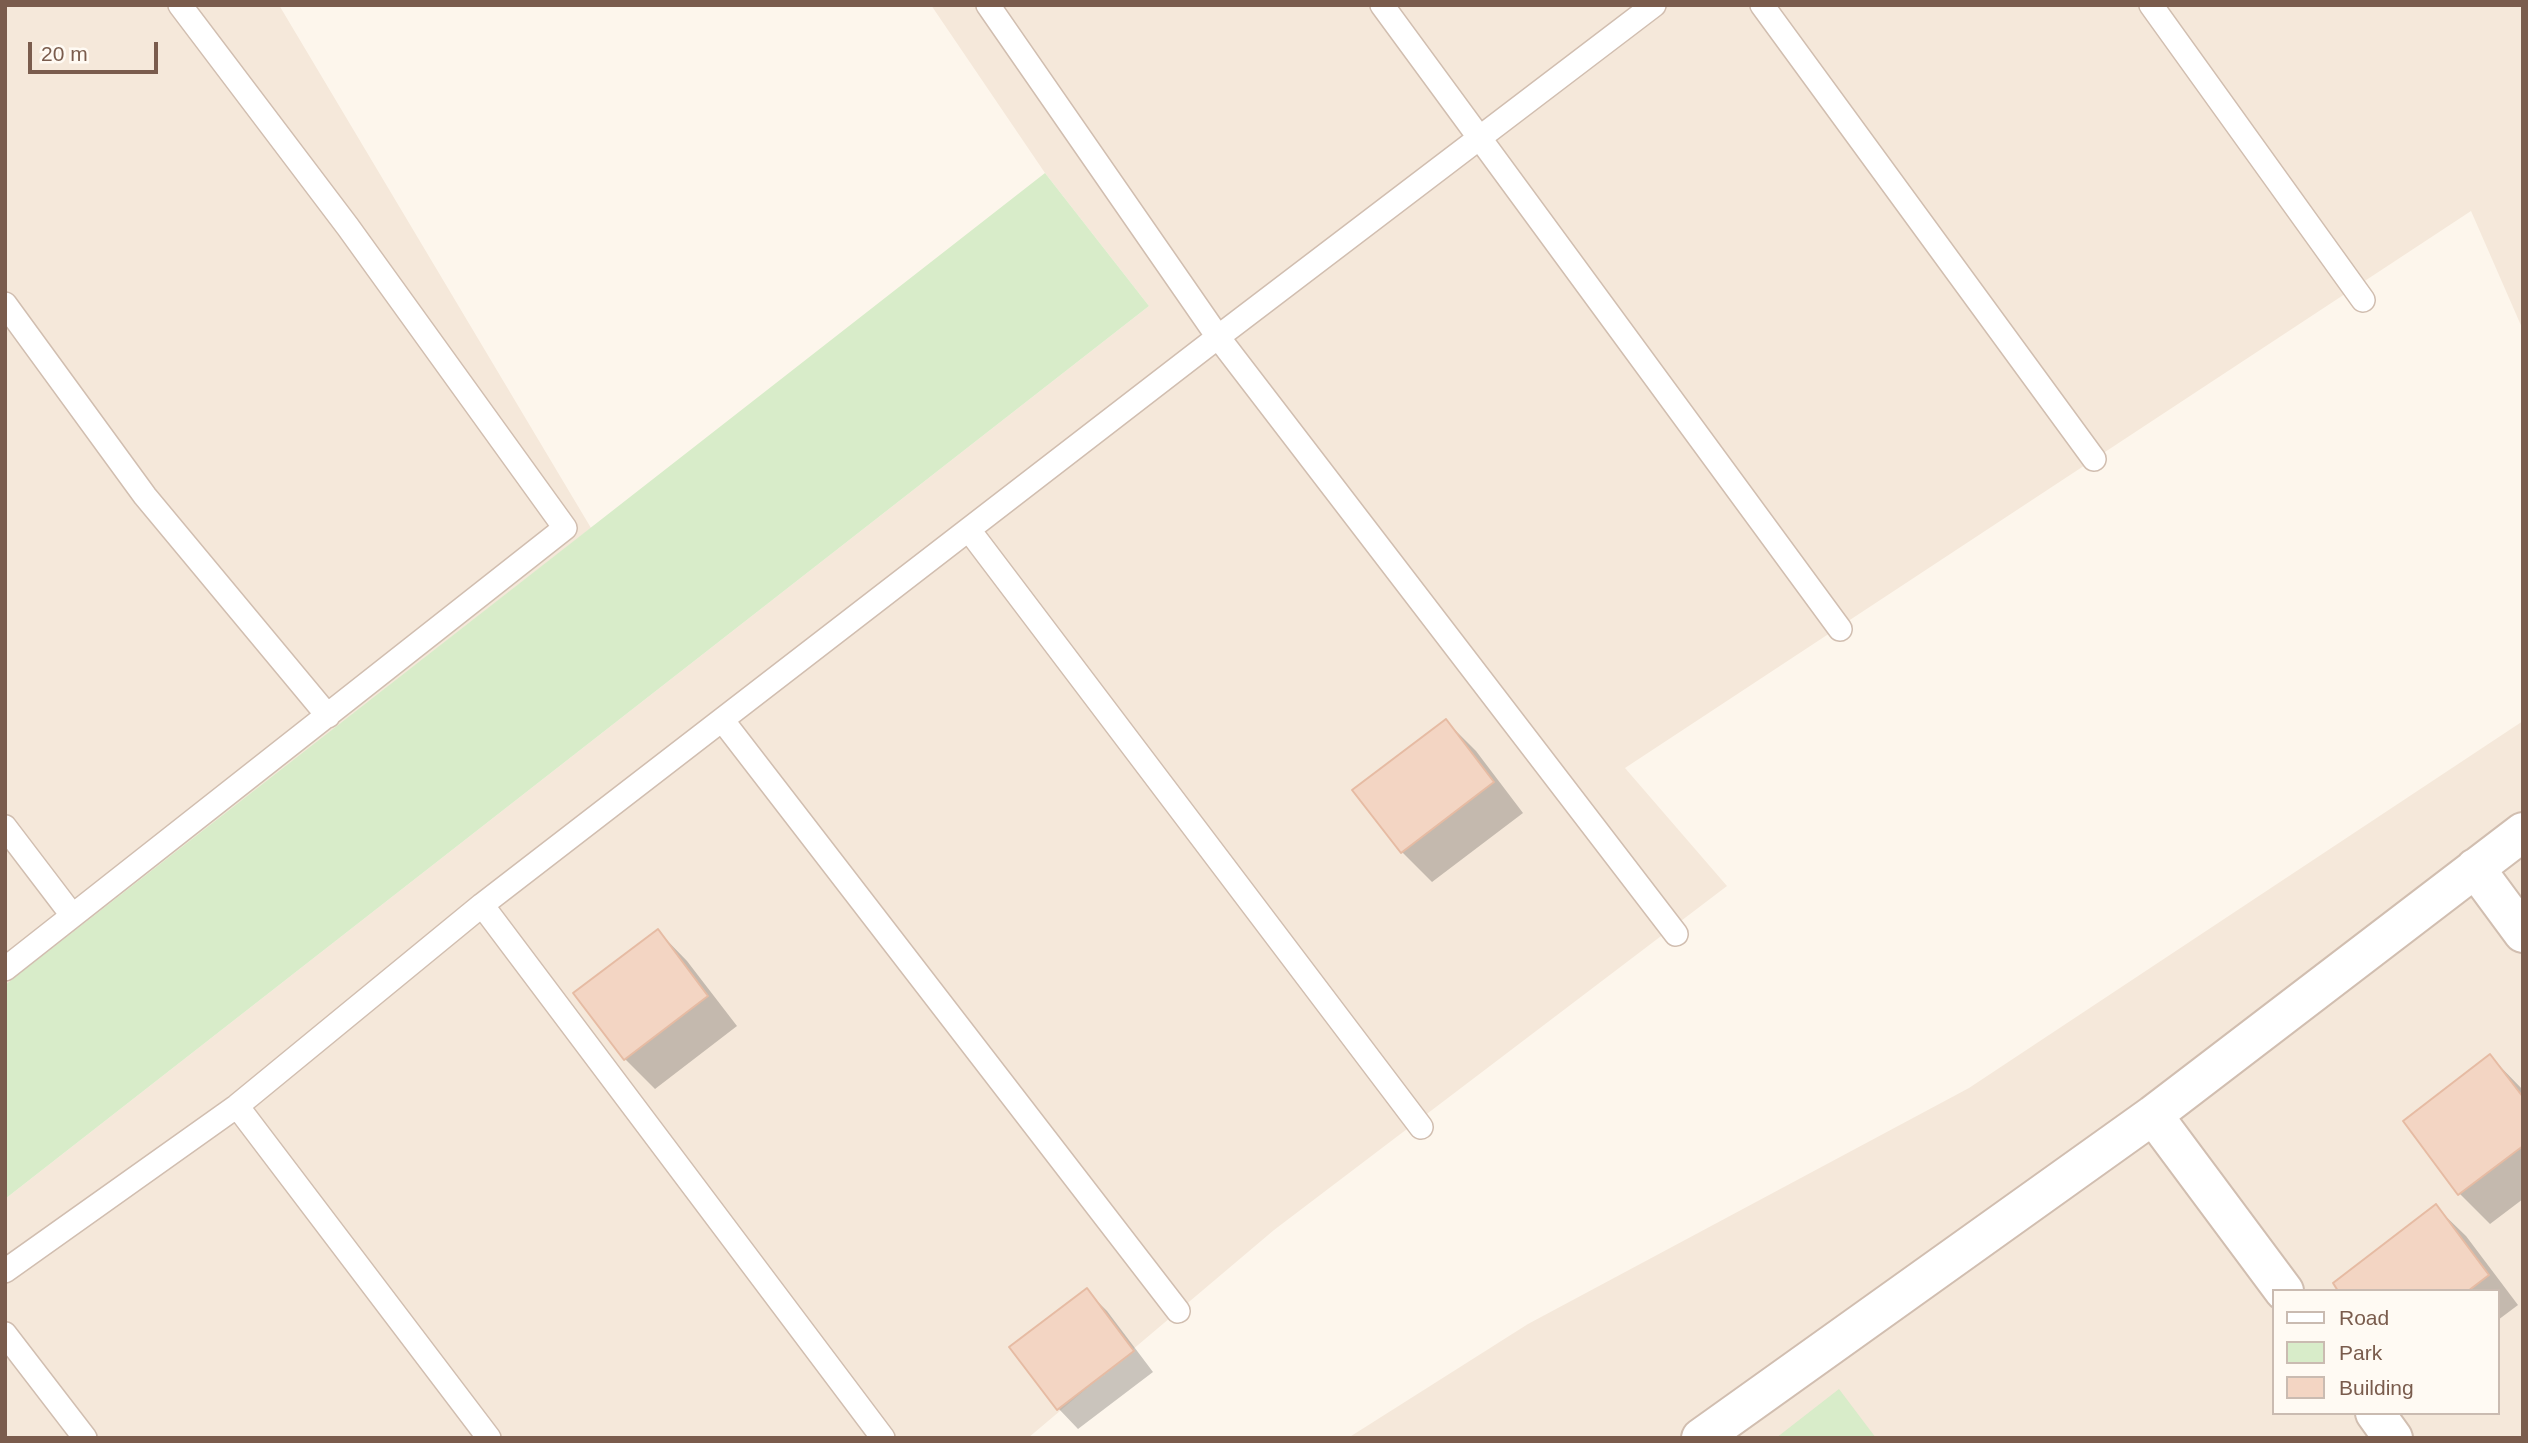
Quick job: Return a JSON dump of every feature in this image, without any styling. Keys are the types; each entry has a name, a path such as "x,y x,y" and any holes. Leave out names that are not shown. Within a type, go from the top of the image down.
{"street":[{"path":"1702,1438 2153,1115 2523,831"},
{"path":"2475,868 2523,933"},
{"path":"2153,1115 2283,1289"},
{"path":"2376,1415 2393,1438"}],"lane":[{"path":"5,970 565,528 348,227 180,5"},
{"path":"988,5 1218,337 1676,934"},
{"path":"1382,5 1840,629"},
{"path":"5,1271 237,1106 482,905 1218,337 1654,5"},
{"path":"1762,5 2094,459"},
{"path":"2151,5 2363,300"},
{"path":"5,304 145,496 328,716"},
{"path":"969,530 1421,1127"},
{"path":"723,721 1178,1311"},
{"path":"5,827 72,915"},
{"path":"482,905 883,1438"},
{"path":"237,1106 489,1438"},
{"path":"5,1334 85,1438"}],"shaded area":[{"path":"5,5 279,5 591,528 5,985"},
{"path":"931,5 2523,5 2523,330 2471,211 1625,768 1727,886 1274,1230 1028,1438 5,1438 5,1199 1149,306 1045,173"},
{"path":"2523,721 2523,1438 1348,1438 1528,1324 1969,1088"}],"green space":[{"path":"1045,173 1149,306 5,1199 5,985"},
{"path":"1839,1389 1876,1438 1776,1438"}],"building":[{"path":"1446,719 1494,782 1401,853 1352,790"},
{"path":"658,929 708,996 624,1060 573,993"},
{"path":"2490,1054 2523,1097 2523,1146 2458,1195 2403,1121"},
{"path":"2436,1204 2489,1275 2471,1289 2337,1289 2333,1283"},
{"path":"1087,1288 1134,1351 1057,1410 1009,1347"}]}
